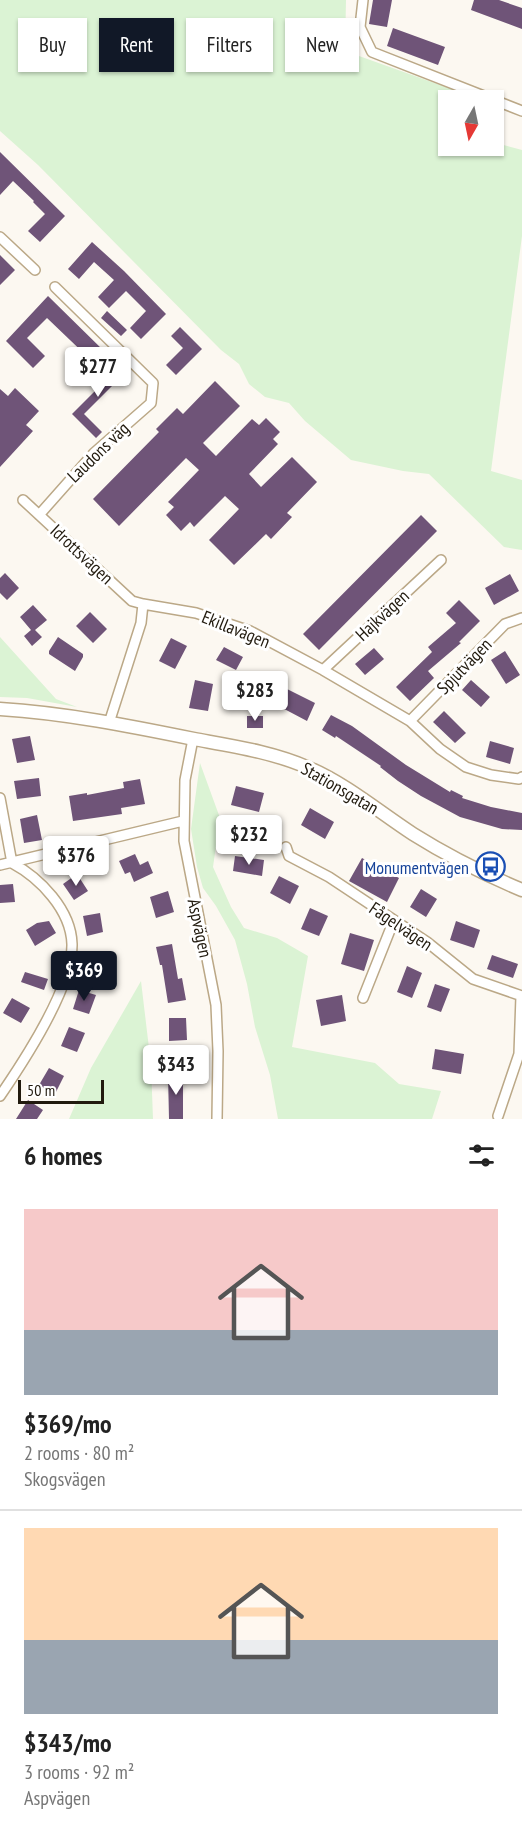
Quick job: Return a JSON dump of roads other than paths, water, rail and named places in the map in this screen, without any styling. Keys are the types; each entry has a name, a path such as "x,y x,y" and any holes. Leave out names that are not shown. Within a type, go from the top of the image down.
{"street":[{"path":"363,0 360,27 372,52 522,111"},
{"path":"0,237 35,270"},
{"name":"Laudons väg","path":"39,515 94,453 151,403 153,383 55,287"},
{"name":"Idrottsvägen","path":"24,500 132,601 143,604"},
{"name":"Hajkvägen","path":"323,670 441,560"},
{"path":"109,723 141,623 143,604"},
{"name":"Ekillavägen","path":"143,604 195,613 250,632 323,670 410,721 440,749 466,767 491,775 519,779 522,777"},
{"name":"Spjutvägen","path":"410,721 505,624 522,618"},
{"name":"Stationsgatan","path":"0,709 63,715 194,739 280,758 310,768 344,787 461,863 522,890"},
{"name":"Aspvägen","path":"194,739 185,780 183,821 188,867 216,1005 217,1119"},
{"path":"0,798 12,863"},
{"path":"0,865 183,821"},
{"name":"Fågelvägen","path":"286,847 289,856 329,877 427,942 473,979 522,996"},
{"path":"0,1096 32,1049 62,987 72,944 68,925 44,887 25,870 12,863"},
{"path":"363,998 394,920"},
{"path":"498,1116 519,1054 522,996"}],"place":[{"name":"Monumentvägen","path":"490,867"}]}
